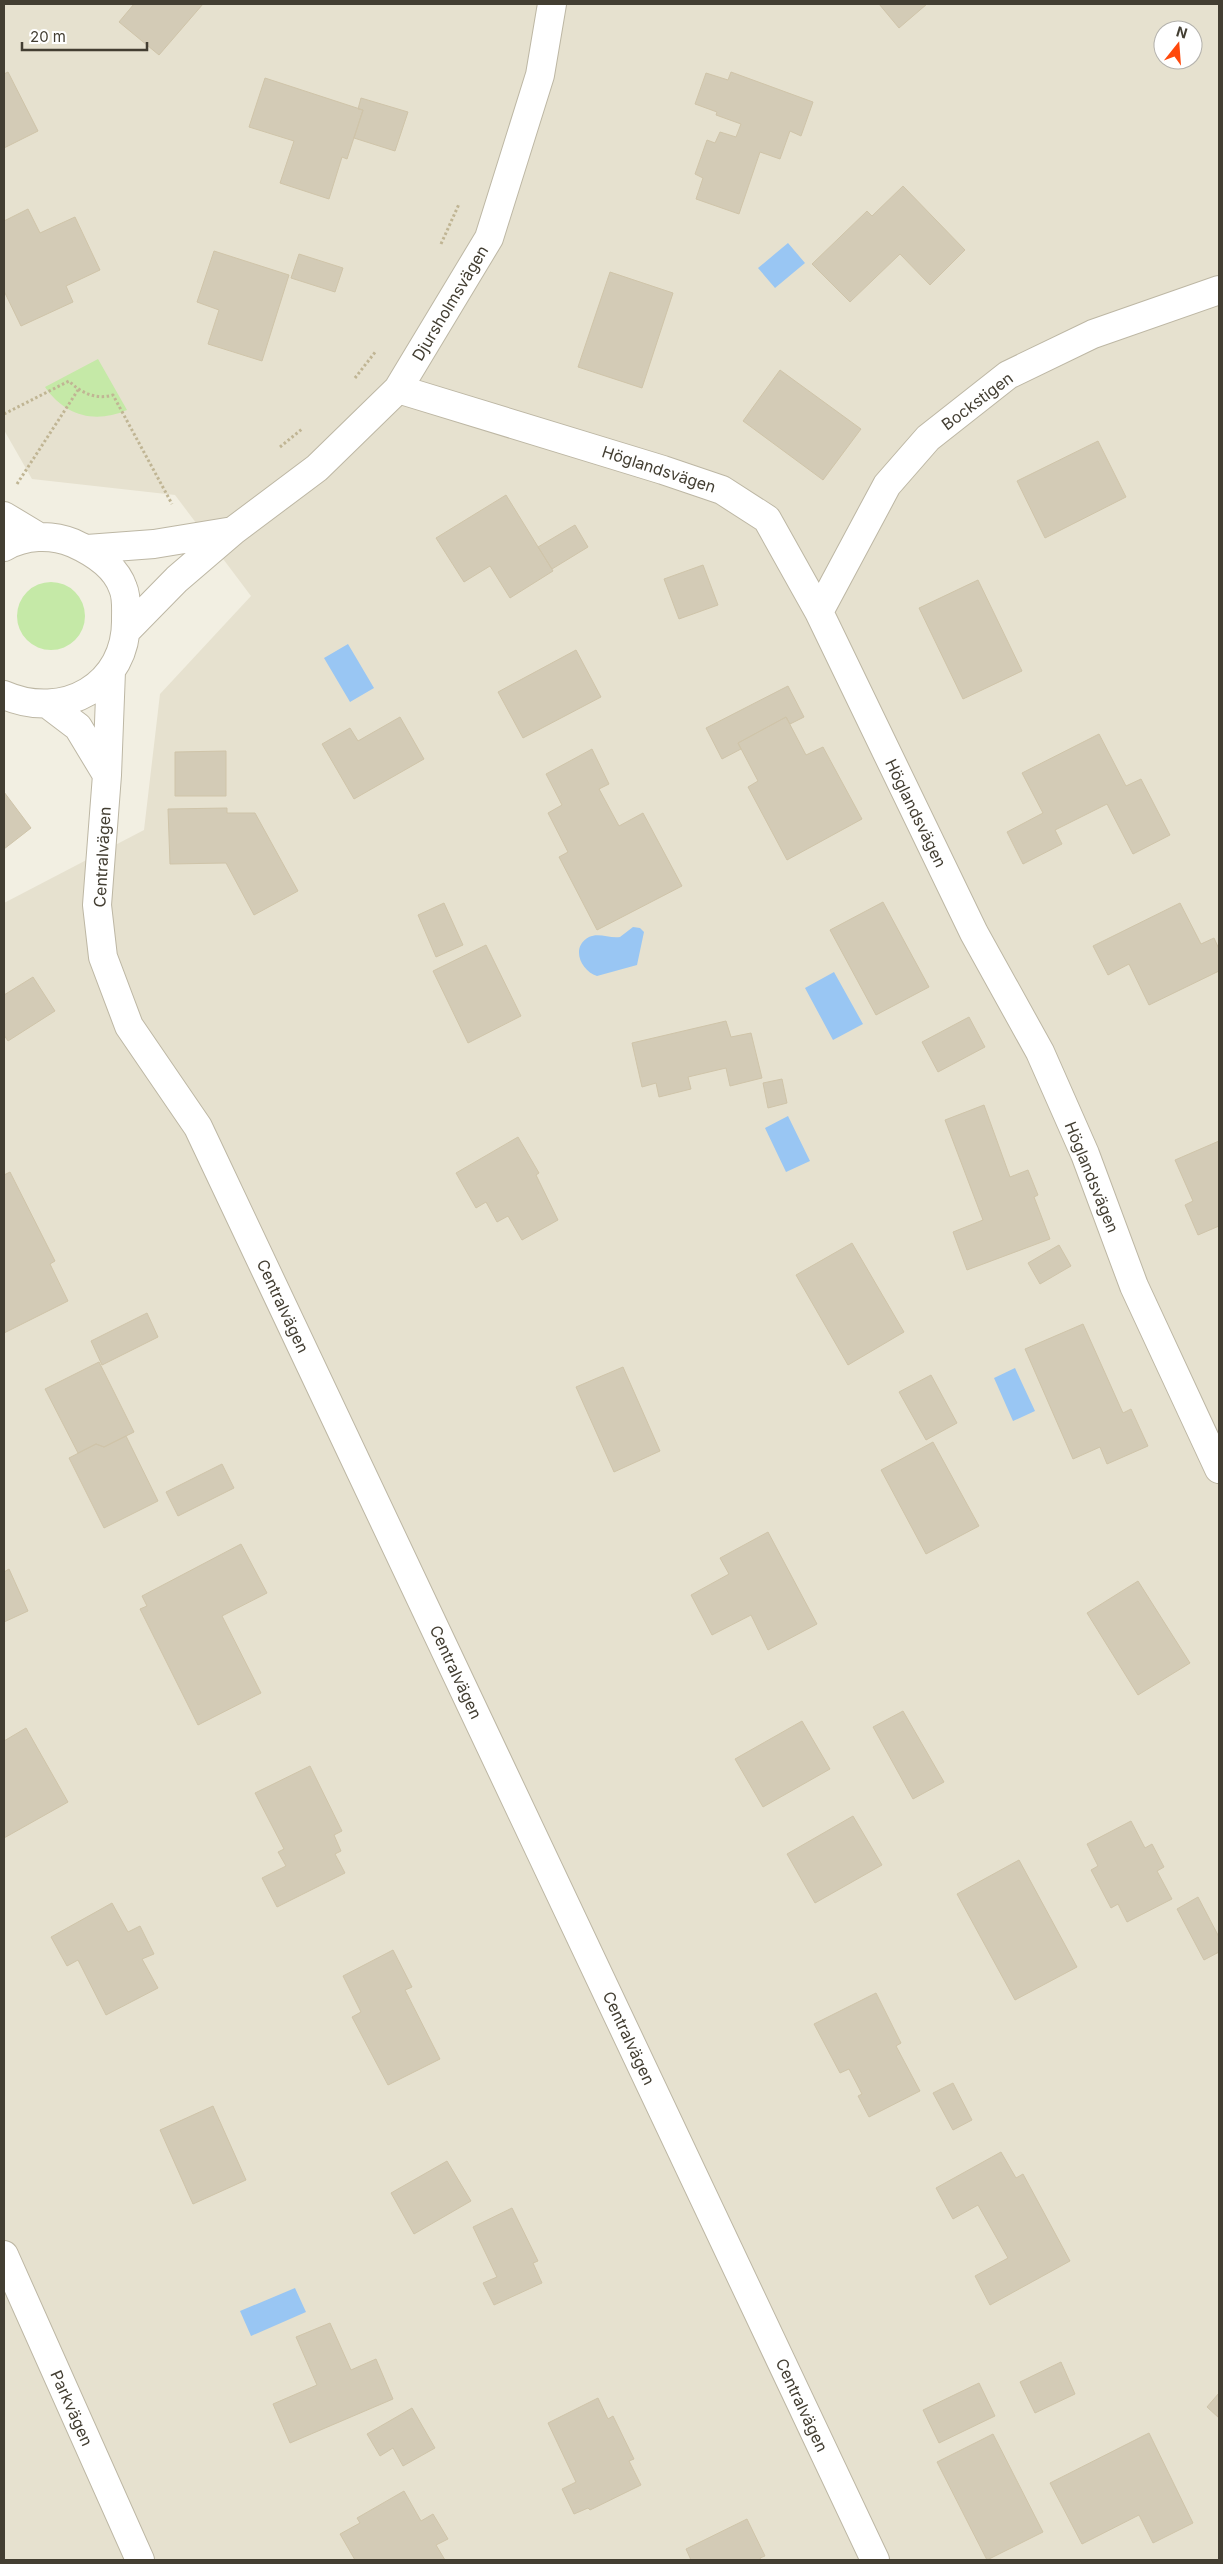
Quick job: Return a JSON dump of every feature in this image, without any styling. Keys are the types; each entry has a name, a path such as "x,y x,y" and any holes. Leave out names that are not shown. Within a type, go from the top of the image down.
{"street":[{"name":"Djursholmsvägen","path":"127,630 177,579 233,531 317,468 398,389 489,238 540,75 552,4"},
{"name":"Bockstigen","path":"819,612 887,485 928,438 1008,375 1092,334 1219,290"},
{"name":"Höglandsvägen","path":"398,389 663,470 722,490 767,520 819,612 974,933 1040,1052 1085,1154 1134,1286 1219,1469"},
{"path":"8,504 39,537"},
{"name":"Djursholmsvägen","path":"87,549 154,544 233,531"},
{"path":"4,547 14,541 39,537 64,539 87,549 110,567 123,588 127,630 122,651 111,671 96,686 78,698 49,705 9,702"},
{"name":"Centralvägen","path":"111,671 107,775 97,905 103,957 128,1026 198,1127 875,2560"},
{"path":"49,705 78,727 107,775"},
{"name":"Parkvägen","path":"4,2255 140,2560"}],"path":[{"path":"440,245 462,200"},
{"path":"352,382 381,344"},
{"path":"4,414 69,381 78,390 104,398 113,395 173,505"},
{"path":"8,504 78,390"},
{"path":"274,453 304,428"}],"shaded area":[{"path":"4,4 1219,4 1219,2560 4,2560 4,903 144,830 160,694 251,596 175,495 32,479 4,430"}],"green space":[{"path":"98,359 127,410 104,416 92,417 82,415 62,405 45,387"},
{"path":"58,582 70,588 79,597 85,609 83,629 75,640 58,650 44,650 27,640 19,629 17,609 27,592 38,584"}],"water":[{"path":"788,243 805,263 775,288 758,268"},
{"path":"348,644 374,688 350,702 324,658"},
{"path":"633,927 640,928 644,932 637,965 597,976 586,969 582,964 579,952 583,941 597,935 620,937"},
{"path":"834,972 863,1024 833,1040 805,988"},
{"path":"788,1116 810,1161 786,1172 765,1128"},
{"path":"1015,1368 1035,1411 1013,1421 994,1378"},
{"path":"295,2288 306,2312 251,2336 240,2311"}],"building":[{"path":"134,4 203,4 159,55 119,22"},
{"path":"879,4 927,4 899,28"},
{"path":"8,72 38,131 4,148 4,74"},
{"path":"731,72 813,102 801,136 790,131 780,159 760,152 739,214 696,199 703,178 695,174 707,140 715,143 720,132 736,137 741,124 716,115 717,112 695,104 706,73 728,80"},
{"path":"265,78 363,110 347,159 342,157 329,199 280,183 294,141 249,127"},
{"path":"361,98 408,112 395,151 354,138 363,110 358,109"},
{"path":"903,186 965,250 930,285 900,254 850,302 812,264 867,211 872,216"},
{"path":"28,209 40,233 75,217 100,270 66,286 73,302 21,326 4,291 4,221"},
{"path":"214,251 289,275 262,361 208,344 219,310 197,302"},
{"path":"299,254 343,268 335,292 291,278"},
{"path":"610,272 673,293 642,388 578,367"},
{"path":"780,370 861,429 823,480 743,421"},
{"path":"1098,441 1126,497 1045,538 1017,481"},
{"path":"506,495 553,571 510,598 490,566 464,582 436,538"},
{"path":"575,525 588,547 552,569 538,547"},
{"path":"703,565 718,605 679,619 664,579"},
{"path":"978,580 1022,671 963,699 919,608"},
{"path":"576,650 601,697 523,738 498,692"},
{"path":"788,686 804,717 790,724 786,717 738,743 741,749 722,759 706,728"},
{"path":"400,717 424,759 354,799 322,744 350,728 358,741"},
{"path":"786,717 806,755 823,747 862,819 787,860 748,787 758,781 738,743"},
{"path":"1099,734 1126,786 1141,779 1170,835 1133,854 1107,804 1055,830 1062,844 1023,864 1007,832 1043,813 1022,773"},
{"path":"592,749 609,784 599,789 619,826 643,813 682,886 597,930 559,857 568,852 548,813 562,805 546,774"},
{"path":"226,751 226,796 175,796 175,752"},
{"path":"4,792 31,828 4,849"},
{"path":"227,808 227,813 255,813 298,891 254,915 226,863 170,864 168,809"},
{"path":"883,902 929,987 876,1015 830,930"},
{"path":"444,903 463,945 436,957 418,915"},
{"path":"1180,903 1201,944 1214,938 1219,949 1219,971 1149,1005 1129,964 1108,975 1093,946"},
{"path":"486,945 521,1016 468,1043 433,971"},
{"path":"33,977 55,1011 8,1041 4,1035 4,995"},
{"path":"969,1017 985,1047 938,1072 922,1042"},
{"path":"726,1021 731,1037 751,1033 762,1078 730,1086 726,1068 688,1077 691,1089 659,1097 656,1083 642,1087 632,1043"},
{"path":"782,1079 787,1103 768,1108 763,1083"},
{"path":"984,1105 1010,1177 1028,1170 1038,1195 1034,1197 1050,1239 967,1270 953,1232 983,1220 945,1120"},
{"path":"518,1137 539,1173 536,1175 558,1220 522,1240 508,1216 497,1222 486,1202 476,1208 456,1173"},
{"path":"1219,1141 1219,1226 1198,1235 1185,1205 1193,1201 1175,1160"},
{"path":"10,1172 55,1261 50,1264 68,1301 4,1333 4,1175"},
{"path":"852,1243 904,1332 848,1365 796,1275"},
{"path":"1059,1245 1071,1266 1040,1284 1028,1263"},
{"path":"147,1313 158,1337 102,1365 91,1341"},
{"path":"1083,1324 1123,1413 1131,1409 1148,1446 1107,1464 1100,1447 1073,1459 1025,1349"},
{"path":"99,1362 134,1432 104,1447 96,1444 78,1453 45,1389"},
{"path":"623,1367 660,1451 614,1472 576,1387"},
{"path":"931,1375 957,1423 926,1440 899,1392"},
{"path":"126,1436 158,1501 104,1528 69,1458 96,1444 104,1447"},
{"path":"933,1442 979,1526 926,1554 881,1470"},
{"path":"222,1464 234,1488 178,1516 166,1492"},
{"path":"768,1532 817,1624 768,1650 751,1615 712,1635 691,1595 729,1574 720,1558"},
{"path":"241,1544 267,1593 222,1616 261,1693 198,1725 140,1609 147,1606 142,1596"},
{"path":"9,1569 28,1611 4,1622 4,1572"},
{"path":"1138,1581 1190,1663 1138,1695 1087,1613"},
{"path":"903,1711 944,1782 913,1799 873,1727"},
{"path":"802,1721 830,1769 763,1807 735,1759"},
{"path":"26,1728 68,1802 4,1838 4,1741"},
{"path":"310,1766 342,1831 334,1835 341,1851 335,1854 345,1873 277,1907 262,1878 286,1866 278,1852 284,1849 255,1793"},
{"path":"853,1816 882,1865 815,1903 787,1854"},
{"path":"1131,1821 1145,1848 1152,1844 1164,1867 1157,1871 1172,1899 1127,1922 1118,1904 1111,1908 1091,1870 1098,1866 1087,1844"},
{"path":"1019,1860 1077,1967 1015,2000 957,1894"},
{"path":"1198,1897 1219,1937 1219,1952 1204,1960 1177,1909"},
{"path":"112,1903 128,1932 140,1926 154,1954 142,1959 158,1988 106,2015 78,1960 67,1966 51,1937"},
{"path":"393,1950 412,1987 405,1990 440,2059 388,2085 352,2017 361,2012 343,1976"},
{"path":"876,1993 901,2043 896,2046 920,2091 869,2117 858,2096 862,2094 849,2069 840,2073 814,2024"},
{"path":"953,2083 972,2120 953,2130 933,2093"},
{"path":"213,2106 246,2180 193,2204 160,2130"},
{"path":"1001,2152 1016,2178 1023,2174 1070,2261 990,2305 975,2276 1008,2258 978,2205 953,2219 936,2188"},
{"path":"447,2161 471,2201 414,2234 391,2193"},
{"path":"512,2208 538,2261 533,2263 542,2283 494,2305 483,2283 497,2277 473,2227"},
{"path":"330,2323 351,2370 376,2359 393,2399 290,2443 273,2404 317,2385 296,2337"},
{"path":"1061,2362 1075,2394 1035,2413 1020,2382"},
{"path":"979,2383 995,2416 939,2443 923,2410"},
{"path":"1219,2393 1219,2418 1207,2407"},
{"path":"598,2398 608,2419 613,2416 634,2459 629,2461 641,2485 590,2510 588,2508 574,2514 562,2489 576,2482 548,2423"},
{"path":"412,2408 435,2448 403,2466 393,2448 380,2456 367,2434"},
{"path":"1149,2433 1193,2523 1153,2543 1139,2515 1082,2544 1050,2483"},
{"path":"993,2434 1043,2532 987,2560 937,2462"},
{"path":"404,2491 421,2521 433,2514 448,2539 436,2545 445,2560 355,2560 340,2534 360,2523 357,2518"},
{"path":"747,2519 765,2556 760,2558 761,2560 691,2560 686,2549"}]}
